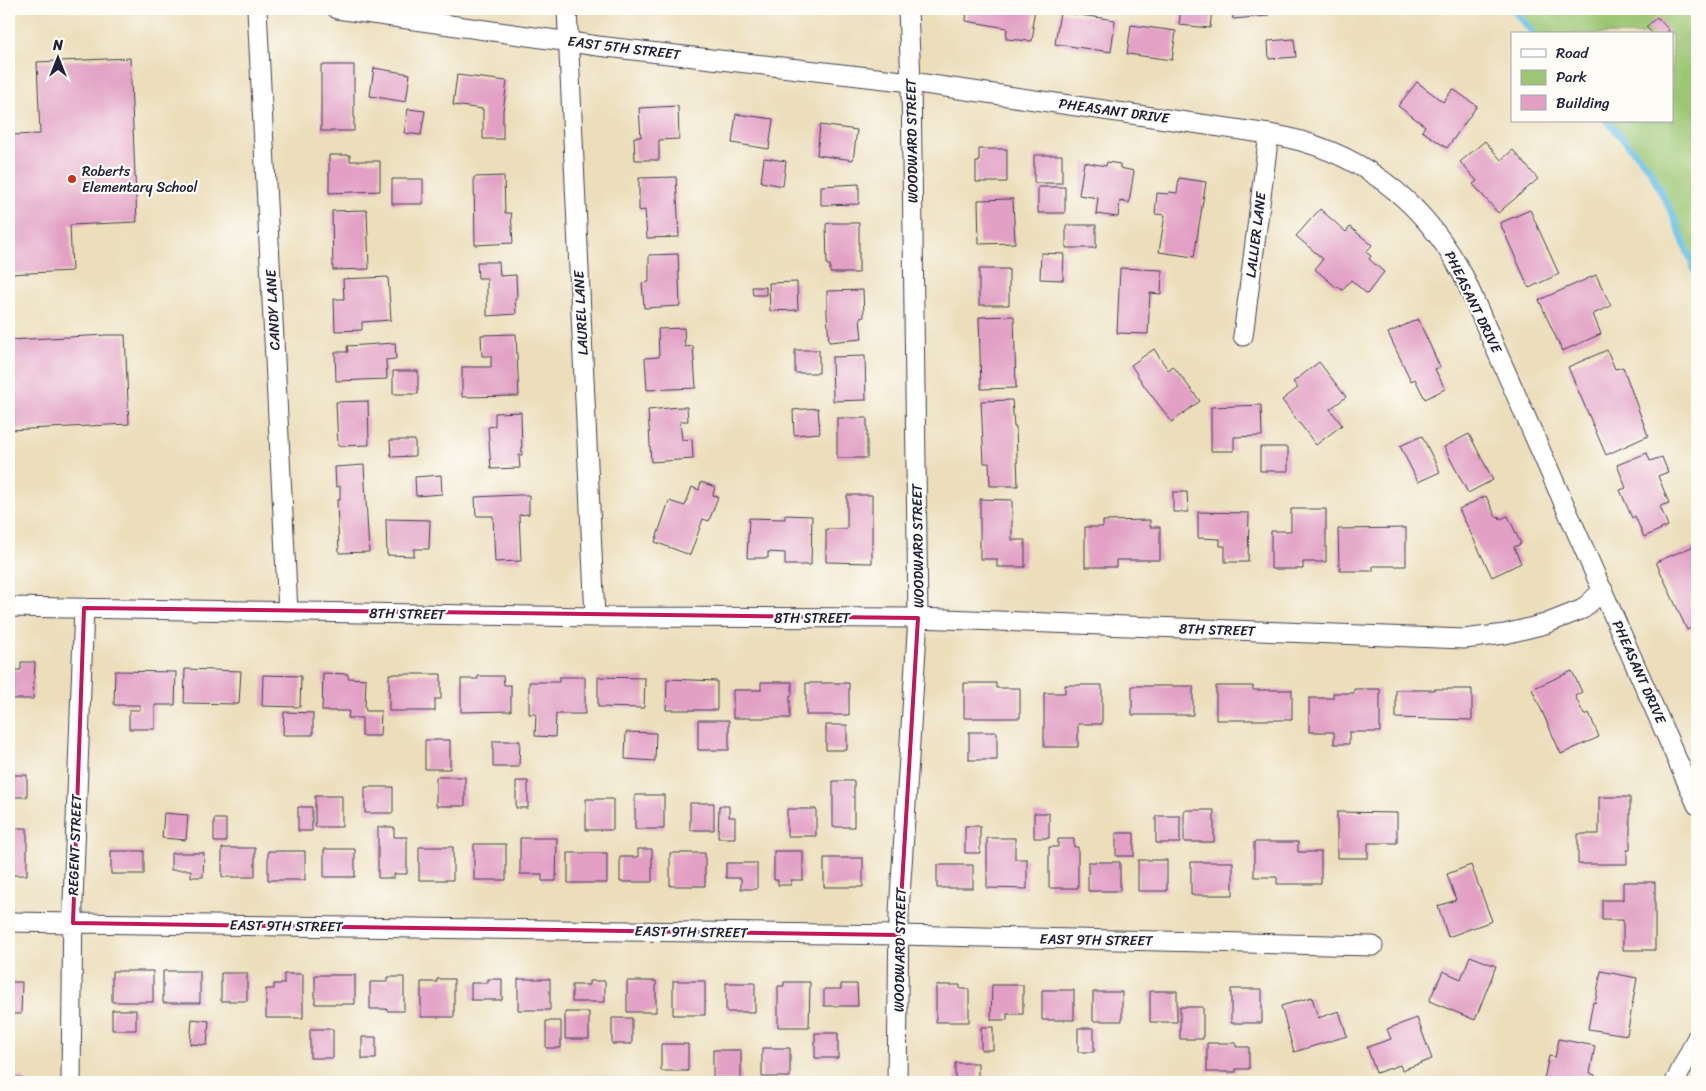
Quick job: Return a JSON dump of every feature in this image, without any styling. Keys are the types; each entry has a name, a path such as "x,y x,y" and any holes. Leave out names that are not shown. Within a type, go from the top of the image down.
{"street":[{"name":"CANDY LANE","path":"257,9 288,612"},
{"name":"EAST 5TH STREET","path":"337,9 568,42 911,82"},
{"name":"LAUREL LANE","path":"567,9 595,617"},
{"name":"WOODWARD STREET","path":"897,1082 899,912 918,618 911,82 908,9"},
{"name":"PHEASANT DRIVE","path":"911,82 1269,134 1313,144 1338,154 1370,171 1399,192 1412,204 1441,238 1464,277 1697,805"},
{"name":"LALLIER LANE","path":"1243,336 1269,134"},
{"name":"8TH STREET","path":"9,607 595,617 918,618 1464,639 1505,634 1545,624 1583,609 1602,590"},
{"name":"REGENT STREET","path":"71,1082 73,923 84,608"},
{"name":"EAST 9TH STREET","path":"9,922 899,935 1373,946"},
{"path":"1674,1082 1697,1037"}],"highlighted area":[{"path":"84,608 918,618 899,935 73,923"}],"green space":[{"path":"1513,9 1697,9 1697,277 1674,217 1649,168 1608,122 1674,122 1674,32 1532,32"}],"building":[{"path":"967,9 1035,9 1032,41 1006,39 1007,28 966,21"},
{"path":"1181,9 1212,9 1210,28 1179,25"},
{"path":"1232,9 1268,9 1268,16 1233,19"},
{"path":"1060,12 1115,20 1111,52 1055,44"},
{"path":"1657,17 1669,30 1668,32 1651,32 1646,27"},
{"path":"1131,25 1176,31 1172,60 1127,54"},
{"path":"1294,39 1296,57 1269,59 1268,41"},
{"name":"Roberts Elementary School","path":"130,58 137,222 70,225 72,271 9,274 9,135 40,134 37,62"},
{"path":"321,65 354,65 354,131 321,131"},
{"path":"374,68 410,74 406,102 370,96"},
{"path":"457,75 507,81 503,111 503,139 483,139 483,109 453,105"},
{"path":"1417,82 1443,102 1453,89 1477,106 1447,148 1422,131 1425,126 1398,106"},
{"path":"678,106 679,139 659,140 659,160 635,160 634,137 641,137 639,108"},
{"path":"408,109 425,111 421,135 404,133"},
{"path":"736,114 773,119 769,149 732,143"},
{"path":"820,125 857,130 853,160 817,155"},
{"path":"1485,141 1501,160 1513,150 1538,179 1498,213 1473,184 1477,181 1460,162"},
{"path":"979,149 1007,149 1007,182 976,182 976,162 979,162"},
{"path":"329,155 350,155 350,161 380,161 380,191 329,193"},
{"path":"1034,155 1062,155 1062,183 1034,183"},
{"path":"764,158 786,161 783,186 761,182"},
{"path":"1084,162 1106,166 1107,162 1120,164 1120,168 1134,171 1129,203 1120,201 1118,217 1096,214 1098,198 1079,195"},
{"path":"504,176 505,213 511,213 513,243 475,245 474,177"},
{"path":"676,177 679,237 647,238 645,210 639,211 639,178"},
{"path":"1179,178 1206,182 1194,257 1159,252 1165,215 1155,214 1157,193 1177,193"},
{"path":"392,179 423,179 423,204 392,204"},
{"path":"859,184 859,204 821,205 821,186"},
{"path":"1038,187 1065,187 1065,213 1038,213"},
{"path":"1013,199 1015,243 979,244 978,200"},
{"path":"1320,209 1346,232 1350,227 1372,245 1366,252 1371,256 1369,259 1384,272 1367,294 1351,280 1342,290 1338,286 1337,288 1315,269 1323,259 1296,236"},
{"path":"367,210 369,269 333,270 332,211"},
{"path":"1530,210 1559,274 1529,288 1500,223"},
{"path":"859,223 859,273 830,273 830,265 827,265 826,224"},
{"path":"1066,225 1096,225 1096,248 1066,248"},
{"path":"1041,253 1064,254 1063,280 1040,279"},
{"path":"678,254 680,306 644,308 642,283 649,282 649,255"},
{"path":"477,262 499,262 500,276 516,275 516,314 487,316 487,278 478,278"},
{"path":"1120,268 1162,270 1161,294 1150,293 1148,334 1117,333"},
{"path":"979,269 1009,269 1009,305 979,305"},
{"path":"1596,275 1611,306 1593,314 1601,334 1562,351 1539,300"},
{"path":"388,277 391,320 362,322 362,330 335,331 334,299 344,299 343,279"},
{"path":"797,282 798,310 770,311 769,283"},
{"path":"752,287 766,287 766,295 753,295"},
{"path":"863,290 864,317 860,318 862,339 829,342 827,291"},
{"path":"1014,316 1016,388 981,389 979,317"},
{"path":"1418,319 1440,367 1435,369 1445,389 1425,399 1415,379 1411,381 1388,333"},
{"path":"684,328 685,347 693,346 696,388 647,390 645,358 659,357 658,329"},
{"path":"516,334 519,396 462,397 462,367 491,367 491,356 482,356 481,335"},
{"path":"125,335 129,424 9,430 9,340"},
{"path":"395,343 396,359 386,360 387,379 336,381 335,352 348,352 347,346"},
{"path":"1154,349 1168,370 1173,366 1200,401 1172,422 1131,365"},
{"path":"795,350 819,350 819,373 795,373"},
{"path":"1607,350 1615,369 1623,367 1648,436 1606,455 1568,367"},
{"path":"865,356 866,400 833,401 832,357"},
{"path":"1319,362 1346,397 1330,409 1342,425 1316,445 1282,400 1298,388 1293,382"},
{"path":"393,371 418,371 418,394 393,394"},
{"path":"1012,400 1014,427 1016,427 1018,486 990,486 989,463 984,463 981,401"},
{"path":"368,401 369,445 338,446 336,402"},
{"path":"1261,405 1262,436 1234,437 1234,451 1211,451 1211,407"},
{"path":"687,407 688,421 680,421 682,440 692,439 693,459 651,462 648,410"},
{"path":"818,408 820,433 794,435 793,410"},
{"path":"521,412 522,455 519,455 520,468 491,469 488,427 495,426 495,413"},
{"path":"837,418 867,418 867,458 837,458"},
{"path":"1469,434 1493,480 1468,493 1444,447"},
{"path":"1422,436 1440,472 1418,482 1400,446"},
{"path":"390,440 415,440 415,456 391,457"},
{"path":"1260,447 1288,447 1288,471 1260,471"},
{"path":"1647,453 1650,461 1662,457 1668,472 1658,476 1669,503 1660,506 1668,526 1644,537 1635,516 1632,518 1620,490 1626,488 1617,465"},
{"path":"364,465 369,552 339,553 337,500 340,500 340,486 336,487 335,467"},
{"path":"441,475 442,494 416,496 415,477"},
{"path":"701,482 715,487 713,495 718,497 709,521 703,519 690,555 655,542 669,501 685,506 692,487 699,490"},
{"path":"1173,492 1187,492 1188,512 1173,512"},
{"path":"529,495 529,514 519,515 521,561 495,562 493,516 476,516 475,497"},
{"path":"847,495 872,495 872,563 826,562 826,529 847,529"},
{"path":"1486,496 1496,517 1499,516 1500,519 1508,516 1521,544 1514,547 1521,563 1492,577 1459,509"},
{"path":"980,499 1012,500 1012,540 1025,540 1025,567 997,567 997,559 980,559"},
{"path":"1291,509 1326,509 1326,562 1303,562 1303,569 1271,569 1271,531 1291,531"},
{"path":"1198,512 1249,513 1248,562 1225,562 1225,546 1220,546 1220,539 1198,538"},
{"path":"785,515 812,516 811,565 785,565 785,553 768,552 768,558 747,558 749,518 785,519"},
{"path":"386,519 430,520 429,549 414,549 414,556 387,555"},
{"path":"1150,520 1150,527 1160,527 1160,560 1116,560 1116,567 1085,567 1085,527 1103,527 1103,521"},
{"path":"1406,528 1406,566 1373,566 1373,571 1340,571 1338,529"},
{"path":"1694,546 1697,553 1697,625 1687,630 1656,562"},
{"path":"21,662 35,662 33,699 9,699 9,670 21,670"},
{"path":"185,669 241,671 239,704 184,703"},
{"path":"115,671 176,672 175,705 155,705 155,729 129,729 129,710 140,710 140,705 114,705"},
{"path":"1572,671 1582,692 1575,696 1584,715 1589,713 1599,737 1561,754 1532,689"},
{"path":"323,673 348,674 348,678 366,679 365,707 366,711 381,711 380,736 362,736 362,718 348,718 349,711 322,711"},
{"path":"389,674 441,674 441,699 435,699 435,711 389,711"},
{"path":"263,675 301,676 300,707 262,706"},
{"path":"478,676 503,676 504,685 511,685 511,711 461,712 461,679 478,679"},
{"path":"559,677 585,677 585,714 556,714 555,737 535,736 536,714 529,714 529,682 559,682"},
{"path":"598,677 645,678 644,708 598,707"},
{"path":"667,679 717,681 717,710 666,710"},
{"path":"761,682 792,682 790,718 733,718 733,690 761,690"},
{"path":"806,683 849,683 849,715 806,715"},
{"path":"964,683 996,683 996,688 1020,688 1020,718 964,718"},
{"path":"1065,685 1102,685 1102,724 1078,724 1078,747 1044,747 1044,693 1065,693"},
{"path":"1132,686 1193,686 1193,715 1132,715"},
{"path":"1216,686 1253,686 1253,690 1292,690 1292,720 1216,720"},
{"path":"1354,689 1380,689 1380,732 1349,732 1349,744 1334,744 1334,732 1309,732 1309,698 1333,698 1333,693 1354,693"},
{"path":"1472,689 1472,720 1396,718 1396,690"},
{"path":"284,712 313,713 313,735 283,735"},
{"path":"698,720 729,720 729,750 698,750"},
{"path":"826,725 847,725 847,750 826,750"},
{"path":"626,732 656,733 655,761 625,759"},
{"path":"969,732 997,732 997,760 969,760"},
{"path":"425,740 450,740 450,769 425,769"},
{"path":"493,741 520,741 519,767 493,767"},
{"path":"9,775 27,775 27,797 9,797"},
{"path":"436,777 465,777 465,806 436,806"},
{"path":"516,781 528,781 528,808 516,808"},
{"path":"833,781 854,781 854,827 833,827"},
{"path":"365,787 393,787 393,813 365,813"},
{"path":"635,795 664,795 664,829 635,829"},
{"path":"315,796 342,796 342,827 315,827"},
{"path":"1599,797 1630,797 1630,850 1627,850 1627,864 1578,864 1578,834 1599,834"},
{"path":"586,799 613,799 613,830 586,830"},
{"path":"690,803 714,803 714,830 690,830"},
{"path":"719,806 729,806 729,817 735,817 735,838 718,838"},
{"path":"298,807 312,807 312,831 298,831"},
{"path":"787,809 816,809 816,836 787,836"},
{"path":"1184,810 1214,810 1214,842 1184,842"},
{"path":"1337,812 1397,813 1397,843 1368,843 1368,858 1337,858"},
{"path":"164,813 188,815 186,840 162,838"},
{"path":"1034,813 1049,813 1049,838 1034,838"},
{"path":"1156,816 1180,816 1180,843 1156,843"},
{"path":"214,819 226,819 226,842 214,842"},
{"path":"965,826 980,826 980,853 965,853"},
{"path":"378,827 394,827 394,837 407,837 407,874 394,874 394,878 378,878"},
{"path":"9,828 27,828 27,875 9,875"},
{"path":"1116,833 1134,833 1134,856 1116,856"},
{"path":"520,838 557,838 556,881 542,881 542,874 520,874"},
{"path":"987,838 1015,838 1015,859 1027,859 1027,889 987,888"},
{"path":"1058,839 1074,839 1074,847 1078,847 1078,888 1049,888 1049,847 1058,847"},
{"path":"1254,842 1298,842 1298,852 1321,852 1321,884 1277,884 1277,877 1254,877"},
{"path":"474,844 506,844 506,880 474,880"},
{"path":"419,847 453,847 453,880 419,880"},
{"path":"222,848 255,848 255,877 222,877"},
{"path":"324,849 355,849 355,877 324,877"},
{"path":"638,849 652,849 652,882 620,882 620,857 638,857"},
{"path":"111,851 144,851 144,874 111,874"},
{"path":"268,851 305,851 305,880 268,880"},
{"path":"774,851 803,851 803,880 791,880 791,885 778,885 778,880 774,880"},
{"path":"171,853 204,853 203,877 191,877 191,870 171,870"},
{"path":"568,853 607,853 607,883 568,883"},
{"path":"670,853 705,853 705,886 670,886"},
{"path":"824,858 863,858 863,887 824,887"},
{"path":"1138,860 1167,860 1167,891 1138,891"},
{"path":"1088,862 1120,862 1120,891 1088,891"},
{"path":"1191,862 1233,862 1233,895 1191,895"},
{"path":"726,863 757,863 757,889 741,889 741,878 726,878"},
{"path":"937,865 973,865 973,888 937,888"},
{"path":"1471,865 1492,921 1448,937 1438,906 1456,900 1447,874"},
{"path":"1623,882 1655,882 1655,950 1623,950 1623,920 1602,920 1602,900 1623,900"},
{"path":"1470,956 1496,966 1475,1020 1429,1001 1443,971 1461,979"},
{"path":"112,971 153,971 153,1002 112,1002"},
{"path":"163,971 200,971 200,1003 163,1003"},
{"path":"1601,971 1637,978 1627,1035 1588,1029"},
{"path":"221,973 247,973 247,1001 221,1001"},
{"path":"284,974 303,974 303,1018 266,1018 266,989 274,989 274,984 284,984"},
{"path":"315,975 355,975 355,1004 315,1004"},
{"path":"387,977 404,977 404,1011 370,1009 370,982 387,982"},
{"path":"437,979 454,979 454,1017 421,1017 421,982 437,982"},
{"path":"488,979 502,979 502,1000 471,1000 471,983 488,983"},
{"path":"518,979 550,979 550,1010 518,1010"},
{"path":"589,981 605,981 605,1002 572,1002 572,985 589,985"},
{"path":"627,981 656,981 656,1012 627,1012"},
{"path":"673,981 705,981 705,1015 673,1015"},
{"path":"9,982 22,982 21,1014 9,1014"},
{"path":"784,982 810,982 809,1027 778,1027 778,986 784,986"},
{"path":"726,983 755,983 755,1012 726,1012"},
{"path":"841,984 857,984 858,1006 824,1006 824,989 841,989"},
{"path":"936,985 960,985 960,989 969,989 969,1022 936,1022"},
{"path":"992,985 1023,985 1023,1014 1007,1014 1007,1020 991,1020"},
{"path":"1231,989 1262,989 1262,1023 1231,1023"},
{"path":"1042,990 1074,990 1074,1020 1042,1020"},
{"path":"1150,991 1177,991 1177,1022 1150,1022"},
{"path":"1093,992 1122,992 1122,1021 1093,1021"},
{"path":"1312,997 1318,1018 1339,1011 1347,1036 1294,1052 1281,1006"},
{"path":"1180,1007 1203,1007 1203,1039 1180,1039"},
{"path":"112,1010 136,1010 136,1030 112,1030"},
{"path":"565,1012 589,1012 589,1039 565,1039"},
{"path":"612,1018 632,1018 632,1044 612,1044"},
{"path":"1417,1018 1432,1059 1402,1070 1400,1065 1376,1073 1367,1047 1391,1039 1387,1029"},
{"path":"192,1019 209,1021 207,1045 190,1044"},
{"path":"546,1021 561,1021 561,1048 546,1048"},
{"path":"981,1027 993,1027 993,1050 981,1050"},
{"path":"1078,1028 1094,1028 1094,1052 1078,1052"},
{"path":"310,1029 333,1029 333,1058 310,1058"},
{"path":"815,1033 838,1033 838,1058 815,1058"},
{"path":"362,1037 376,1037 376,1059 362,1059"},
{"path":"1559,1039 1595,1046 1590,1073 1595,1075 1593,1082 1550,1082 1544,1079 1549,1056 1555,1057"},
{"path":"1207,1043 1236,1043 1236,1047 1249,1047 1249,1069 1236,1069 1236,1072 1207,1072"},
{"path":"661,1044 688,1044 688,1071 661,1071"},
{"path":"762,1048 790,1048 790,1077 762,1077"},
{"path":"713,1050 741,1050 741,1080 713,1080"},
{"path":"955,1063 978,1063 978,1082 955,1082"},
{"path":"9,1078 24,1078 24,1082 9,1082"}],"waterway":[{"path":"1513,9 1532,32"},
{"path":"1608,122 1649,168 1674,217 1697,276"}],"place":[{"name":"Roberts Elementary School","path":"72,179"}]}
